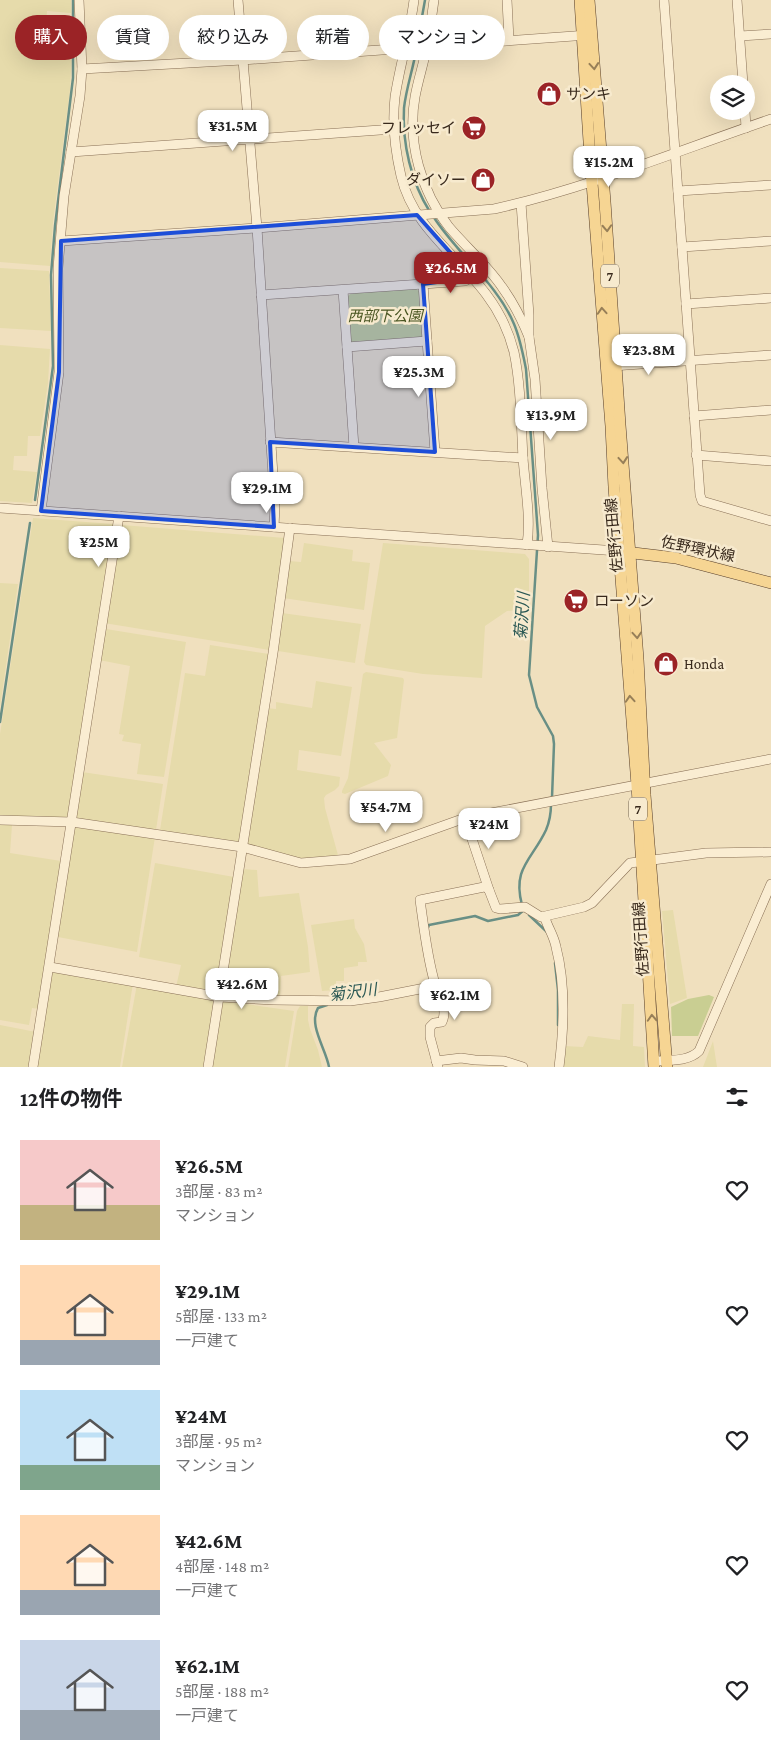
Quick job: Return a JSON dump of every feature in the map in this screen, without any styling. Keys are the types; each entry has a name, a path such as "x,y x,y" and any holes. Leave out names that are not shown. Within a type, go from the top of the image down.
{"main road":[{"name":"佐野行田線","path":"580,0 587,35 603,177 618,551 641,784"},
{"name":"佐野行田線","path":"588,0 587,35 592,181 631,552 654,1064"},
{"name":"佐野環状線","path":"618,551 676,558 771,582"},
{"name":"佐野行田線","path":"646,860 666,1064"}],"street":[{"path":"41,511 59,372 58,268 64,196 80,96 82,69 79,0"},
{"path":"238,0 239,15"},
{"path":"412,15 414,0"},
{"path":"431,15 434,0"},
{"path":"507,0 509,40"},
{"path":"664,0 700,495 702,501 771,521"},
{"path":"737,0 742,75"},
{"path":"740,36 771,34"},
{"path":"505,40 587,35"},
{"path":"287,57 379,50"},
{"path":"82,69 242,60 261,295 275,506 274,527"},
{"path":"405,60 395,96 394,129 401,178 419,215 487,294 506,327 514,353 518,381 530,545"},
{"path":"422,60 414,98 412,127 421,176 439,214 502,286 529,337"},
{"path":"61,241 494,209 521,203 592,181 771,119"},
{"path":"746,120 746,128"},
{"path":"71,152 394,129"},
{"path":"678,191 771,184"},
{"path":"521,203 529,337 535,379 546,546"},
{"path":"682,247 771,241"},
{"path":"261,295 423,284 465,280 472,277"},
{"path":"423,284 435,452"},
{"path":"343,290 354,447"},
{"path":"686,304 771,298"},
{"path":"347,348 427,342"},
{"path":"611,366 771,355"},
{"path":"694,416 771,410"},
{"path":"270,442 523,458"},
{"path":"696,455 771,461"},
{"path":"0,508 618,551"},
{"path":"33,1067 119,516"},
{"path":"208,1067 290,528"},
{"path":"0,820 72,822 242,848 301,863 350,859 466,818 771,760"},
{"path":"466,818 496,908 522,907 542,918 584,907 592,903 630,863 706,853 771,852"},
{"path":"654,1064 666,1064 690,1057 699,1051 771,884"},
{"path":"489,890 484,887 420,900 426,944 435,986 441,997 444,1016 442,1022 434,1023 430,1027 430,1037 437,1064 461,1058 504,1060 523,1067"},
{"path":"545,918 556,946 561,976 563,1036 559,1067"},
{"path":"50,967 220,997 322,1002 350,1001 435,986"}],"highlighted area":[{"path":"417,215 472,277 423,284 435,452 270,442 274,527 41,511 59,372 61,241"}],"shaded area":[{"path":"0,0 71,0 71,13 47,11 47,15 15,15 15,60 72,60 70,90 53,222 50,266 0,262"},
{"path":"0,268 49,271 51,331 0,328"},
{"path":"0,345 50,349 48,383 40,436 28,436 27,456 14,456 13,470 37,472 32,503 0,501"},
{"path":"33,518 113,524 70,819 0,818 0,734"},
{"path":"122,525 285,538 269,650 104,623"},
{"path":"304,543 353,550 352,561 370,563 364,610 283,598 289,561 301,562"},
{"path":"383,543 525,554 529,559 529,609 507,611 485,626 482,678 423,674 366,665 364,662"},
{"path":"0,583 18,584 0,707"},
{"path":"282,613 361,624 355,663 278,651"},
{"path":"106,629 186,642 164,777 137,774 141,744 122,741 124,735 119,734 130,666 99,660"},
{"path":"210,645 269,654 240,841 237,844 160,830 185,673 205,676"},
{"path":"366,672 403,678 404,680 397,738 374,743 391,765 388,776 345,794 342,791 348,778 363,674"},
{"path":"316,681 352,687 341,756 299,750 297,770 340,777 339,786 324,798 338,855 336,857 300,859 246,845 266,708 276,709 276,702 312,708"},
{"path":"82,772 163,784 156,830 76,818"},
{"path":"0,824 12,825 10,853 61,861 39,1009 32,1008 29,1025 0,1020"},
{"path":"74,827 155,837 137,952 58,937"},
{"path":"155,863 234,877 217,993 176,987 181,965 139,957"},
{"path":"242,869 257,870 259,897 299,893 310,972 281,976 280,997 227,995 223,992"},
{"path":"673,910 687,998 670,1004 662,911"},
{"path":"354,919 355,928 364,944 367,962 358,962 358,966 344,968 344,981 336,981 336,990 322,991 311,925"},
{"path":"52,970 133,983 120,1067 36,1067"},
{"path":"137,984 216,998 205,1067 122,1067"},
{"path":"221,1002 294,1011 285,1067 211,1067"},
{"path":"622,1004 634,1004 633,1046 644,1047 645,1067 562,1067 564,1046 583,1047 588,1036 620,1040"},
{"path":"300,1006 308,1006 310,1029 322,1067 288,1067 297,1011"},
{"path":"0,1025 36,1032 31,1067 0,1067"},
{"path":"713,1041 717,1067 703,1067"}],"green space":[{"name":"西部下公園","path":"415,288 419,291 423,337 420,340 350,343 347,297 351,293"},
{"path":"709,995 714,997 698,1036 672,1036 671,1007 688,999"}],"waterway":[{"path":"35,500 53,366 51,275 73,78 73,0"},
{"name":"菊沢川","path":"422,15 425,0"},
{"name":"菊沢川","path":"414,60 404,108 406,148 413,175 430,212"},
{"name":"菊沢川","path":"433,216 453,243 498,295 507,309 520,340 524,358 538,535 529,675 537,707 553,736 552,798"},
{"path":"0,722 30,523"},
{"name":"菊沢川","path":"522,905 520,892 522,873 546,830 551,804"},
{"name":"菊沢川","path":"427,930 429,925 475,916 488,921 518,915 524,910"},
{"path":"529,915 547,932"},
{"path":"555,963 558,990 558,1025"},
{"name":"菊沢川","path":"327,1005 318,1008 315,1022 329,1067"}],"place":[{"name":"サンキ","path":"549,94"},
{"name":"フレッセイ","path":"474,128"},
{"name":"ダイソー","path":"483,180"},
{"name":"ローソン","path":"576,601"},
{"name":"Honda","path":"666,664"}]}
